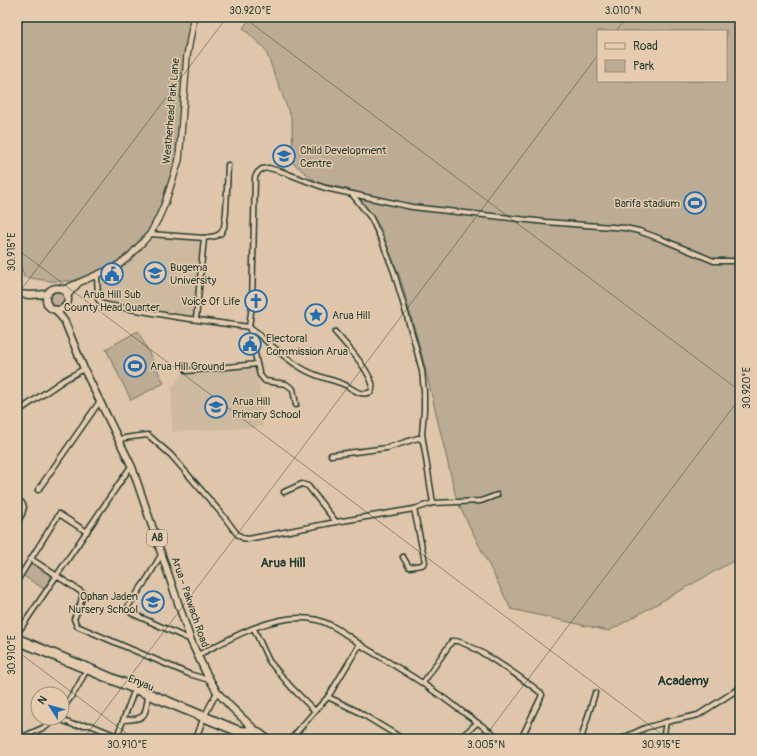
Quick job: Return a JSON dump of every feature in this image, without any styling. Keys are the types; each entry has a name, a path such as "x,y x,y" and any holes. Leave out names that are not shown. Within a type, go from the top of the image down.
{"main road":[{"name":"Weatherhead Park Lane","path":"62,290 117,266 130,256 150,234 165,203 179,160 187,56 194,17"},
{"name":"Weatherhead Park Lane","path":"67,296 79,283"},
{"path":"47,304 46,299 48,294 53,289 62,290 67,296 67,301 65,306 56,310"},
{"name":"A8","path":"17,294 30,295 56,310"},
{"path":"30,295 48,294"},
{"name":"Arua - Pakwach Road","path":"65,306 65,322"},
{"name":"Arua - Pakwach Road","path":"56,310 65,322 84,369 120,439 132,467 191,641 209,680 217,692 231,707 268,739"}],"street":[{"path":"150,234 204,238 216,236 221,233 224,227 228,165"},
{"path":"296,405 293,389 286,384 265,381 260,375 249,326 252,305 255,178 258,172 262,170 269,168 283,172 316,186 412,207 546,222 625,228 639,231 714,261 740,260"},
{"path":"352,194 371,218 376,227 394,272 422,370 424,391 423,442 429,473 432,503"},
{"path":"196,319 204,238"},
{"path":"97,275 98,300 102,304 249,326 294,363 305,370 317,376 344,384 360,394 371,392 372,383 362,367 335,332"},
{"path":"187,371 257,364"},
{"path":"17,412 64,380 84,369"},
{"path":"38,490 100,401"},
{"path":"120,439 148,435 171,455 222,514 237,534 248,539 414,509 432,503 481,501 497,495"},
{"path":"331,455 387,448 418,438 423,442"},
{"path":"17,636 129,469 132,467"},
{"path":"284,492 302,484 308,486 336,522"},
{"path":"17,499 22,503 24,508 17,523"},
{"path":"403,557 409,567 422,565 425,562 414,509"},
{"path":"17,581 59,514 87,532"},
{"path":"162,554 148,579 128,605 128,608 131,613 191,641"},
{"path":"31,559 83,594 74,619 77,626 189,674 209,680"},
{"path":"198,655 254,629 274,622 287,619 311,619 324,622 423,683 501,739"},
{"path":"254,629 269,661 291,687 315,710"},
{"name":"Enyau","path":"17,636 136,689 204,717"},
{"path":"423,683 452,641 457,641 473,648 516,675 541,693 542,695 521,739"},
{"name":"Enyau","path":"17,642 86,671 136,689 148,696 204,717 238,729 257,731"},
{"path":"291,739 328,697 360,644"},
{"path":"70,698 86,671"},
{"path":"621,739 645,728 698,715 740,688"},
{"path":"70,724 74,726 90,725 116,738 136,689"},
{"path":"196,739 204,717 217,692"},
{"path":"581,739 594,693"},
{"path":"124,720 137,720 143,717 146,710 148,696"},
{"path":"328,697 357,711 404,739"},
{"path":"664,739 666,722"},
{"path":"459,739 477,723"},
{"path":"18,739 47,726"}],"shaded area":[{"name":"Bugema University","path":"154,237 203,240 195,316 100,299 100,279 120,268 135,256"},
{"name":"Arua Hill Primary School","path":"257,367 263,427 172,432 172,387 182,374"}],"green space":[{"path":"17,17 190,17 182,90 180,149 164,203 151,229 131,252 104,269 73,281 50,281 24,277 21,266 17,265"},
{"path":"251,17 740,17 740,557 609,631 511,609 457,501 423,359 401,280 380,227 359,199 348,189 318,183 293,163 292,120 265,49 243,28"},
{"path":"54,291 60,291 65,296 63,305 60,307 54,307 49,302 49,296"},
{"name":"Arua Hill Ground","path":"138,331 164,383 131,400 106,349"},
{"path":"31,562 52,576 44,589 22,575"}],"place":[{"name":"Child Development Centre","path":"284,156"},
{"name":"Barifa stadium","path":"695,203"},
{"name":"Bugema University","path":"155,273"},
{"name":"Arua Hill Sub County Head Quarter","path":"112,274"},
{"name":"Voice Of Life","path":"256,301"},
{"name":"Arua Hill","path":"316,315"},
{"name":"Electoral Commission Arua","path":"250,344"},
{"name":"Arua Hill Ground","path":"135,366"},
{"name":"Arua Hill Primary School","path":"216,407"},
{"name":"Ophan Jaden Nursery School","path":"153,602"}],"district":[{"name":"Arua Hill","path":"283,563"},
{"name":"Academy","path":"683,681"}]}
